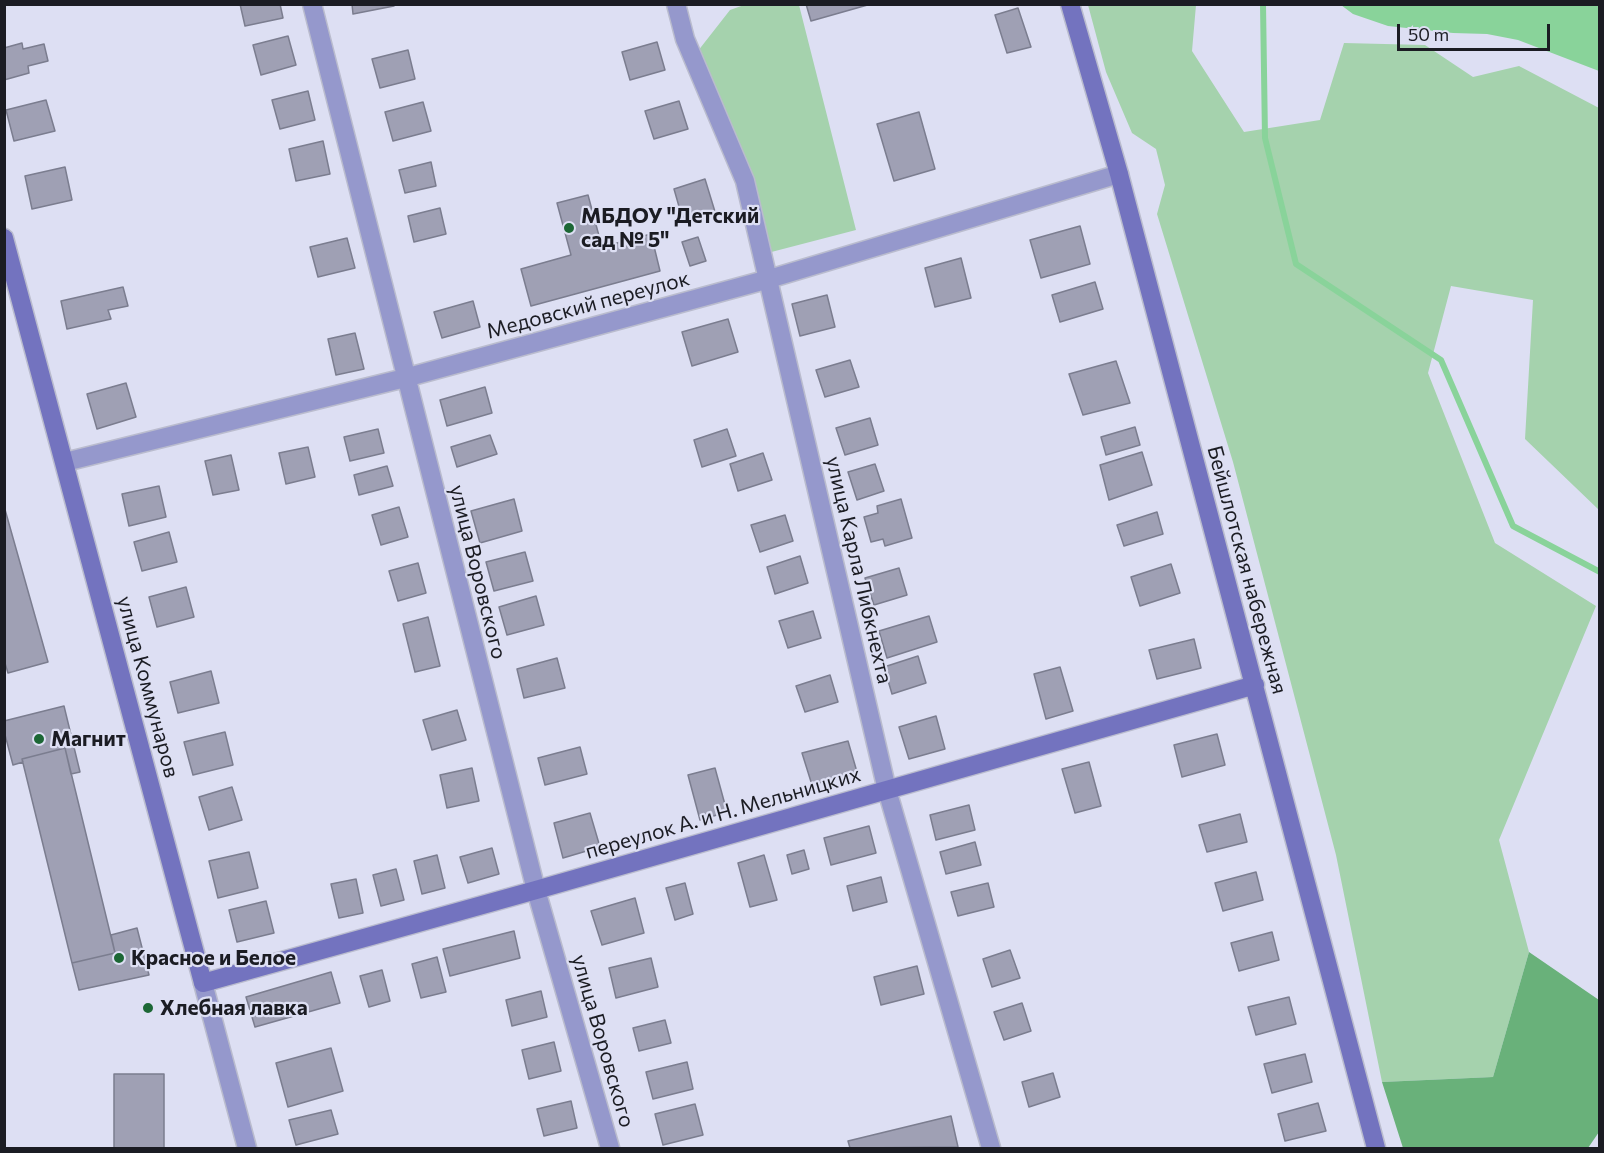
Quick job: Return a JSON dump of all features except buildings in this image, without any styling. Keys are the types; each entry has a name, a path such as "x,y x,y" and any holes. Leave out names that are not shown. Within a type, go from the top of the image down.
{"street":[{"name":"улица Воровского","path":"312,4 536,890 610,1149"},
{"name":"улица Карла Либкнехта","path":"676,4 685,39 745,182 887,790 992,1149"},
{"name":"Бейшлотская набережная","path":"1070,4 1119,174 1376,1149"},
{"name":"Медовский переулок","path":"65,462 405,378 769,279 1119,174"},
{"name":"улица Коммунаров","path":"4,238 247,1149"},
{"name":"переулок А. и Н. Мельницких","path":"203,983 1255,685"}],"shaded area":[{"path":"744,5 799,5 856,230 756,256 749,180 694,56 730,10"},
{"path":"1088,5 1196,5 1192,51 1244,132 1320,120 1344,43 1425,45 1473,77 1519,66 1599,108 1599,510 1525,439 1533,300 1451,286 1428,373 1495,543 1596,606 1499,840 1529,952 1493,1077 1382,1082 1336,855 1233,462 1157,214 1165,185 1156,149 1132,133 1106,72"},
{"path":"1341,5 1599,5 1599,71 1518,40 1487,34 1388,26 1353,14"},
{"path":"1529,952 1599,1000 1599,1132 1588,1148 1403,1148 1382,1082 1493,1077"}],"waterway":[{"path":"1263,4 1265,138 1296,264 1441,360 1513,526 1600,572"}],"place":[{"name":"МБДОУ \"Детский сад № 5\"","path":"569,228"},
{"name":"Магнит","path":"39,739"},
{"name":"Красное и Белое","path":"119,958"},
{"name":"Хлебная лавка","path":"148,1008"}]}
